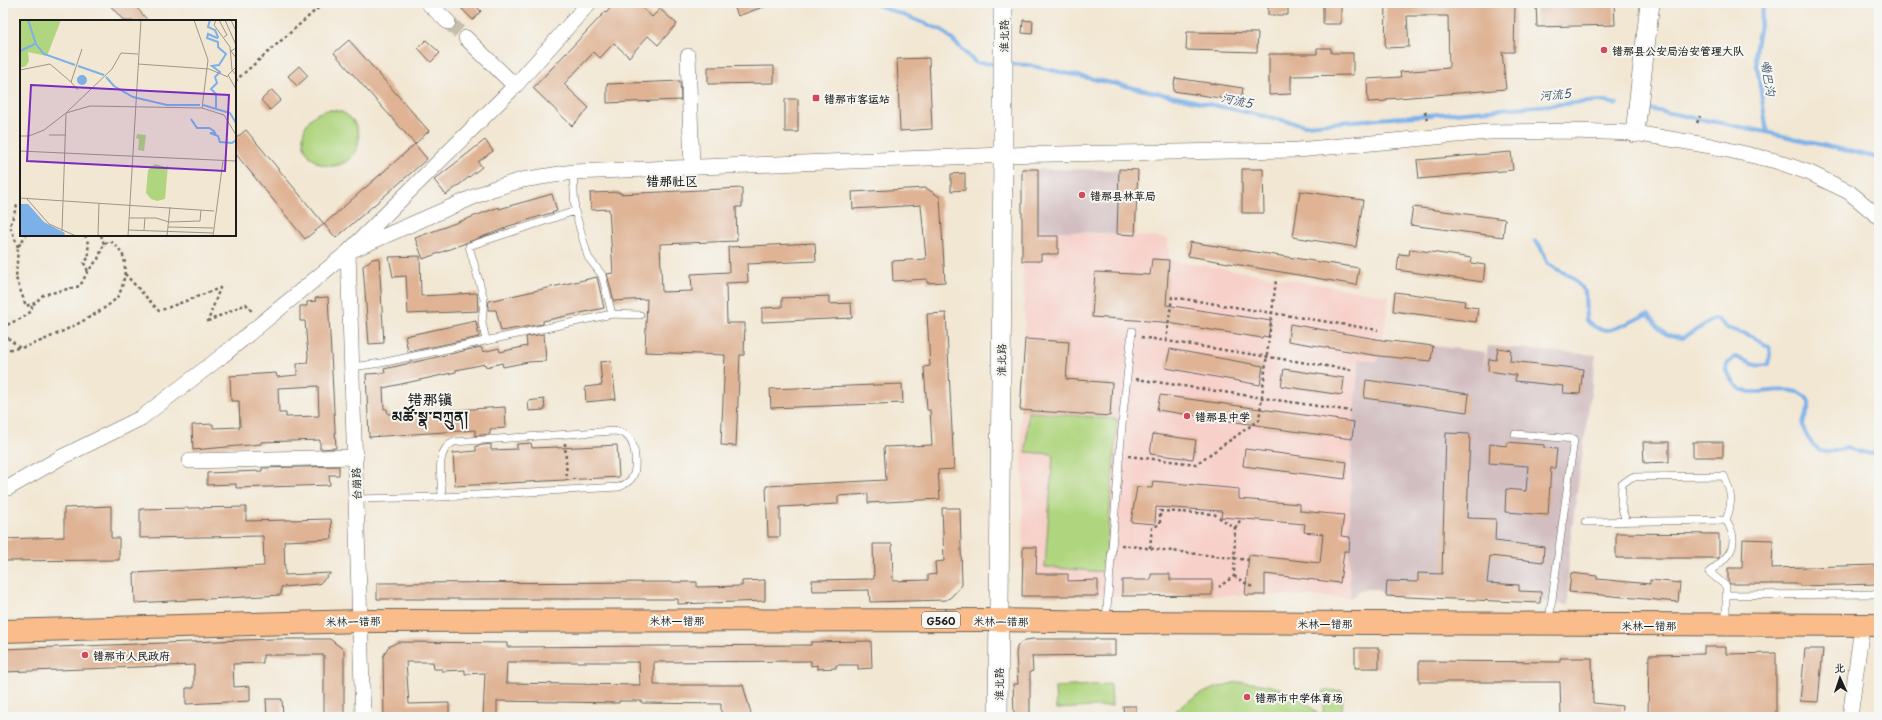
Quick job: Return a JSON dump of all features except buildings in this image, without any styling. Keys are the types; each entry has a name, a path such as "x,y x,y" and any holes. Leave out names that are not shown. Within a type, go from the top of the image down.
{"highway":[{"name":"米林—错那","path":"3,631 361,621 998,620 1106,622 1871,626"}],"street":[{"path":"428,3 448,22"},
{"path":"3,489 8,488 60,458 141,418 222,356 348,252 515,86 589,3"},
{"name":"淮北路","path":"998,717 1004,155 1003,3"},
{"path":"1635,133 1650,3"},
{"path":"466,38 515,86"},
{"path":"688,56 692,167"},
{"path":"348,252 492,189 522,180 573,172 1004,155 1298,150 1488,132 1571,131 1635,133 1711,146 1783,164 1810,173 1849,192 1879,217"},
{"name":"台崩路","path":"348,252 356,458 363,717"},
{"path":"190,461 356,458"},
{"path":"1850,717 1871,626"}],"lane":[{"path":"573,172 575,211 588,257 602,276 612,314"},
{"path":"486,340 482,323 484,299 469,246 575,211"},
{"path":"352,367 381,363 612,314 640,315"},
{"path":"1106,622 1132,333"},
{"path":"357,499 442,497 619,487 630,481 636,472 634,445 626,435 613,431 458,441 449,444 441,454 442,497"},
{"path":"1515,434 1574,439 1548,624"},
{"path":"1626,522 1621,506 1622,484 1632,477 1724,476 1731,491 1731,508 1726,520"},
{"path":"1585,522 1726,520"},
{"path":"1726,520 1732,529 1734,540 1727,558 1709,572 1726,586 1726,625"},
{"path":"1726,595 1879,594"}],"path":[{"path":"236,80 324,3"},
{"path":"1425,111 1426,120"},
{"path":"1698,123 1700,116"},
{"path":"20,204 17,205 10,226 18,248 16,278 26,306 32,304 43,295 80,286 88,271 98,259 104,244 101,236"},
{"path":"18,248 25,236"},
{"path":"85,236 88,243 88,258 84,263 88,271"},
{"path":"3,350 32,345 86,319 118,296 125,274 125,259 117,246 110,241 104,244"},
{"path":"125,274 159,311 220,288 208,321 246,304 261,324"},
{"path":"1120,455 1196,464 1259,420 1276,280"},
{"path":"1166,341 1172,297 1378,330"},
{"path":"3,329 6,325 17,321 30,313 32,304"},
{"path":"1132,333 1166,341 1352,370"},
{"path":"3,334 20,348"},
{"path":"1127,378 1351,412"},
{"path":"564,434 568,490"},
{"path":"1150,548 1152,528 1160,524 1160,511 1214,514 1235,528"},
{"path":"1234,576 1235,528 1241,518"},
{"path":"1112,544 1249,560"},
{"path":"1234,576 1252,587"},
{"path":"1219,587 1234,576"}],"shaded area":[{"path":"1022,169 1138,170 1135,235 1022,229"},
{"name":"错那县中学","path":"1022,229 1168,238 1169,260 1390,296 1378,362 1359,360 1352,439 1349,551 1350,598 1265,595 1022,596 1023,486 1020,410 1025,339"},
{"path":"1382,340 1485,352 1484,370 1488,346 1596,355 1569,551 1568,605 1551,602 1386,596 1377,589 1363,589 1350,598 1349,551 1352,439 1359,359 1378,362"}],"green space":[{"path":"331,110 342,112 351,118 357,127 359,138 357,149 351,158 342,164 331,166 320,164 311,158 305,149 303,138 305,127 311,118 320,112"},
{"path":"1028,412 1117,419 1105,572 1045,567 1053,454 1026,452"},
{"name":"错那市中学体育场","path":"1237,682 1272,686 1293,694 1312,708 1321,717 1170,717 1184,704 1200,694"},
{"path":"1111,684 1112,706 1056,709 1055,687"},
{"name":"错那市中学体育场","path":"1324,690 1343,691 1342,717 1323,717"}],"waterway":[{"name":"河流5","path":"872,3 942,30 976,63 998,64"},
{"name":"嘞巴沟","path":"1764,3 1755,52 1767,132"},
{"name":"河流5","path":"1008,64 1028,65 1305,125 1600,101 1617,104"},
{"name":"河流5","path":"1643,108 1757,130 1879,158"},
{"path":"1535,241 1540,246 1548,264 1572,277 1585,292 1586,320 1594,327 1602,330 1609,330 1649,315 1666,334 1683,338 1714,319 1720,321 1727,328 1751,336 1769,347 1770,355 1768,364 1755,365 1735,357 1727,364 1726,371 1739,388 1752,392 1787,390 1796,392 1807,398 1809,406 1803,425 1809,440 1820,451 1830,452 1846,448 1871,454 1879,452"}],"tunnel":[{"path":"448,22 466,38"}],"place":[{"name":"错那县公安局治安管理大队","path":"1604,50"},
{"name":"错那市客运站","path":"816,98"},
{"name":"错那县林草局","path":"1082,195"},
{"name":"错那县中学","path":"1187,416"},
{"name":"错那市人民政府","path":"85,655"},
{"name":"错那市中学体育场","path":"1247,697"}],"district":[{"name":"错那社区","path":"672,180"},
{"name":"错那镇 མཚོ་སྣ་བཀྲུན།","path":"430,406"}]}
